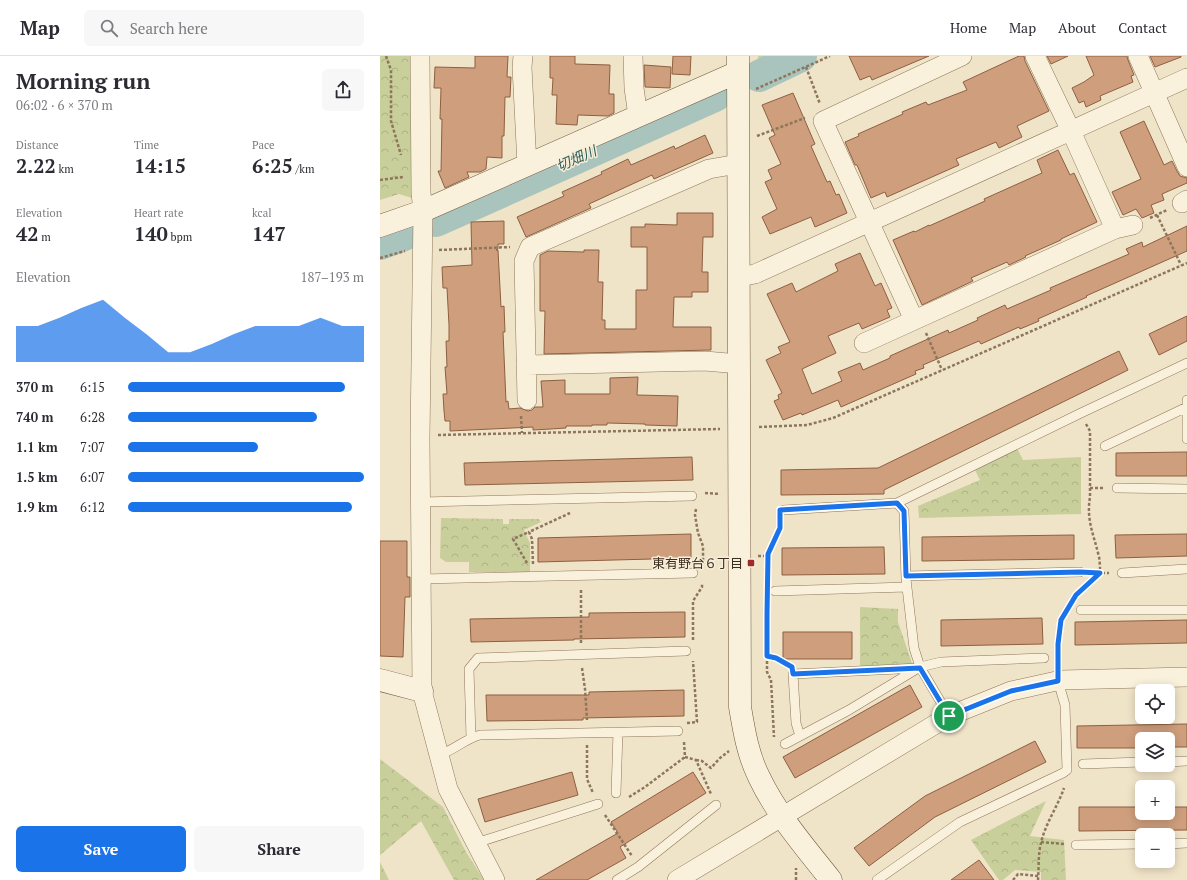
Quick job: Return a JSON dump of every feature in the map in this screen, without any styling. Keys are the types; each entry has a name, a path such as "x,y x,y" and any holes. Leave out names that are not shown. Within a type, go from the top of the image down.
{"street":[{"path":"420,56 421,193 423,211 420,436 422,691 448,789 495,880"},
{"path":"523,56 522,67 527,165"},
{"path":"633,56 634,88 638,116"},
{"path":"917,319 823,121 962,56"},
{"path":"864,343 1124,227 1071,131 1036,56"},
{"path":"1138,56 1187,168"},
{"path":"380,226 423,211 638,116 738,64 740,707 744,734 758,777 782,817 831,880"},
{"path":"738,276 755,274 1187,78"},
{"path":"527,400 524,261 530,247 709,169 738,164"},
{"path":"526,365 704,361 739,364"},
{"path":"677,880 949,716 1011,691 1069,680 1187,677"},
{"path":"380,680 422,691"}],"lane":[{"path":"784,510 897,503 1187,363"},
{"path":"1187,400 1187,439"},
{"path":"1105,446 1187,407"},
{"path":"1117,488 1187,489"},
{"path":"420,502 695,494"},
{"path":"897,503 904,511 906,576 914,648 920,668 949,716"},
{"path":"1122,573 1187,569"},
{"path":"906,576 1080,572"},
{"path":"421,579 533,573 693,573"},
{"path":"775,591 907,587"},
{"path":"1081,610 1187,610"},
{"path":"471,738 469,669 478,658 686,651"},
{"path":"800,736 796,723 793,674 920,668 941,662 1044,658"},
{"path":"785,744 849,710 920,668"},
{"path":"878,880 960,822 1067,770 1065,705 1058,681"},
{"path":"439,755 471,738 480,735 678,731"},
{"path":"616,793 618,732"},
{"path":"1175,762 1187,761"},
{"path":"1083,764 1135,762"},
{"path":"476,843 598,804"},
{"path":"617,880 638,867 716,805"},
{"path":"1175,844 1187,843"},
{"path":"1076,845 1135,844"}],"path":[{"path":"386,56 391,70 391,121 401,156"},
{"path":"752,90 830,56"},
{"path":"806,67 821,106"},
{"path":"753,138 811,115"},
{"path":"380,180 395,179"},
{"path":"1124,227 1157,215 1185,202"},
{"path":"1157,215 1181,265"},
{"path":"438,250 514,247 528,253"},
{"path":"380,258 406,251"},
{"path":"755,428 807,425 833,418 1187,263"},
{"path":"917,319 942,370"},
{"path":"1073,600 1076,595 1100,573 1100,558 1090,527 1088,508 1090,497 1090,431 1081,413"},
{"path":"420,436 727,429"},
{"path":"695,494 720,494"},
{"path":"533,573 513,539 574,511 575,498"},
{"path":"767,585 768,556 780,528 780,510 784,510"},
{"path":"529,532 532,539 533,573"},
{"path":"755,556 768,556"},
{"path":"1080,572 1122,573"},
{"path":"767,599 767,672 771,680 775,741"},
{"path":"1058,681 1058,644 1061,620 1069,607"},
{"path":"767,656 776,658 792,667 793,674"},
{"path":"696,760 702,761 711,768 720,758 731,750"},
{"path":"625,800 685,757"},
{"path":"1038,880 1041,842 1050,818 1061,798 1067,776 1067,770"},
{"path":"1041,842 1076,845"},
{"path":"796,862 796,880"},
{"path":"1013,880 1018,874 1038,876"}],"green space":[{"path":"380,56 410,56 412,198 399,194 380,200"},
{"path":"758,56 792,56 758,71"},
{"path":"1017,448 1023,460 1081,457 1081,514 919,518 918,506 980,480 974,468"},
{"path":"441,518 503,519 503,524 509,524 509,519 539,519 541,522 524,530 530,543 530,572 469,572 469,562 446,562 440,558"},
{"path":"860,607 898,609 898,622 913,666 860,667"},
{"path":"380,759 443,807 466,852 484,880 454,880 421,821 380,855"},
{"path":"1046,801 1030,836 1064,840 1066,880 1041,880 1041,872 1015,870 1003,880 999,880 971,840"},
{"path":"380,862 389,880 380,880"}],"building":[{"path":"475,56 508,56 507,77 511,77 510,97 505,97 502,158 487,157 486,169 480,172 467,172 469,177 445,188 438,171 441,171 442,119 440,119 441,88 434,88 435,67 475,68"},
{"path":"550,56 575,56 575,64 610,65 609,94 614,94 614,113 608,116 578,115 577,125 556,124 557,95 552,95 553,78 550,78"},
{"path":"673,56 691,56 690,75 672,74"},
{"path":"849,56 929,56 872,80 870,76 860,80"},
{"path":"1019,56 1024,56 1049,111 1017,126 1022,137 999,148 996,142 956,159 959,165 887,197 885,192 871,198 845,142 859,136 858,134 903,114 902,112 926,102 928,105 967,90 963,82"},
{"path":"1047,56 1068,56 1051,64"},
{"path":"1086,56 1127,56 1134,75 1131,76 1133,82 1100,96 1101,100 1086,107 1084,101 1079,103 1072,88 1094,75"},
{"path":"1150,56 1181,56 1181,57 1155,67"},
{"path":"644,65 671,67 670,88 645,87"},
{"path":"793,93 815,144 811,146 827,182 830,181 836,195 839,194 847,213 815,227 811,217 770,234 762,217 777,209 765,182 772,179 768,170 781,164 769,138 775,135 762,105"},
{"path":"1144,121 1164,165 1172,161 1180,176 1187,178 1187,183 1162,194 1164,200 1151,205 1154,213 1142,218 1136,209 1123,215 1112,192 1141,179 1120,132"},
{"path":"705,135 713,153 654,179 652,175 589,204 591,208 526,237 517,217 564,196 562,192 602,174 601,172 628,159 631,165 674,146 675,149"},
{"path":"1058,150 1070,175 1074,173 1097,222 1009,265 1007,262 971,278 973,281 922,305 893,240 914,231 915,232 985,201 984,199 1042,173 1037,160"},
{"path":"677,213 713,213 713,237 703,237 702,272 708,272 708,292 692,292 692,297 674,297 673,327 711,327 711,350 544,354 545,311 540,311 540,255 548,251 584,252 584,250 599,250 598,282 603,282 602,320 605,320 605,329 636,329 636,290 647,290 647,247 631,247 631,227 645,227 645,224 677,225"},
{"path":"504,221 504,244 498,244 498,249 496,250 498,250 501,307 504,306 505,332 503,332 506,402 508,401 509,409 520,408 528,411 535,407 543,407 541,381 565,380 565,394 610,394 610,378 638,377 637,395 678,396 677,426 607,423 607,425 566,426 566,428 533,430 533,427 450,431 450,421 445,421 443,394 447,394 445,367 447,367 446,341 449,341 449,325 447,288 443,288 442,267 472,265 471,222"},
{"path":"1187,226 1187,251 1086,296 1087,297 1038,319 1039,321 1020,329 1019,327 981,344 979,341 923,365 924,368 915,371 916,374 841,407 838,400 802,415 801,413 783,420 774,401 779,399 778,395 782,393 766,360 781,353 778,347 790,342 767,294 792,283 796,292 838,271 835,264 860,253 875,286 881,283 892,308 887,310 890,317 862,329 859,323 828,336 836,353 802,369 812,394 842,381 838,372 860,363 863,370 948,330 949,333 978,320 977,318 1005,305 1007,309 1051,290 1050,288 1129,254 1126,249 1142,242 1143,247"},
{"path":"1187,316 1187,341 1159,355 1149,334"},
{"path":"1119,351 1128,370 884,490 884,494 781,495 781,470 878,468"},
{"path":"1187,452 1187,476 1116,476 1116,453"},
{"path":"692,457 693,480 465,485 464,463"},
{"path":"691,534 691,558 538,562 538,538"},
{"path":"1187,534 1187,556 1116,558 1115,535"},
{"path":"1074,535 1074,559 922,561 922,537"},
{"path":"380,541 407,541 407,577 410,577 410,597 405,597 403,657 380,656"},
{"path":"884,547 885,574 782,575 782,548"},
{"path":"685,612 685,637 471,642 470,619 589,617 589,613"},
{"path":"1042,618 1043,644 941,646 941,620"},
{"path":"1187,620 1187,643 1075,645 1075,622"},
{"path":"783,632 852,632 852,659 783,659"},
{"path":"910,685 922,707 795,778 783,757"},
{"path":"684,690 684,716 583,718 583,720 487,721 486,695 589,695 589,692"},
{"path":"1187,724 1187,747 1175,747 1175,732 1135,732 1135,748 1077,748 1077,726"},
{"path":"1035,741 1046,762 935,817 869,866 854,848 925,796"},
{"path":"572,772 578,795 485,822 478,799"},
{"path":"693,772 706,793 620,847 626,858 587,880 536,880 618,833 611,822"},
{"path":"1079,807 1135,807 1135,820 1175,820 1175,807 1187,807 1187,830 1175,830 1175,828 1135,828 1135,830 1079,831"},
{"path":"979,860 994,880 951,880"}],"waterway":[{"name":"切畑川","path":"759,76 801,56"},
{"name":"切畑川","path":"436,221 715,96"},
{"name":"切畑川","path":"380,244 404,235"}],"place":[{"name":"東有野台６丁目","path":"751,563"}],"route":[{"path":"897,503 904,511 906,576 1080,572 1100,573 1076,595 1061,620 1058,644 1058,681 1011,691 949,716 920,668 793,674 792,667 776,658 767,656 768,554 780,528 780,510 897,503"}]}
